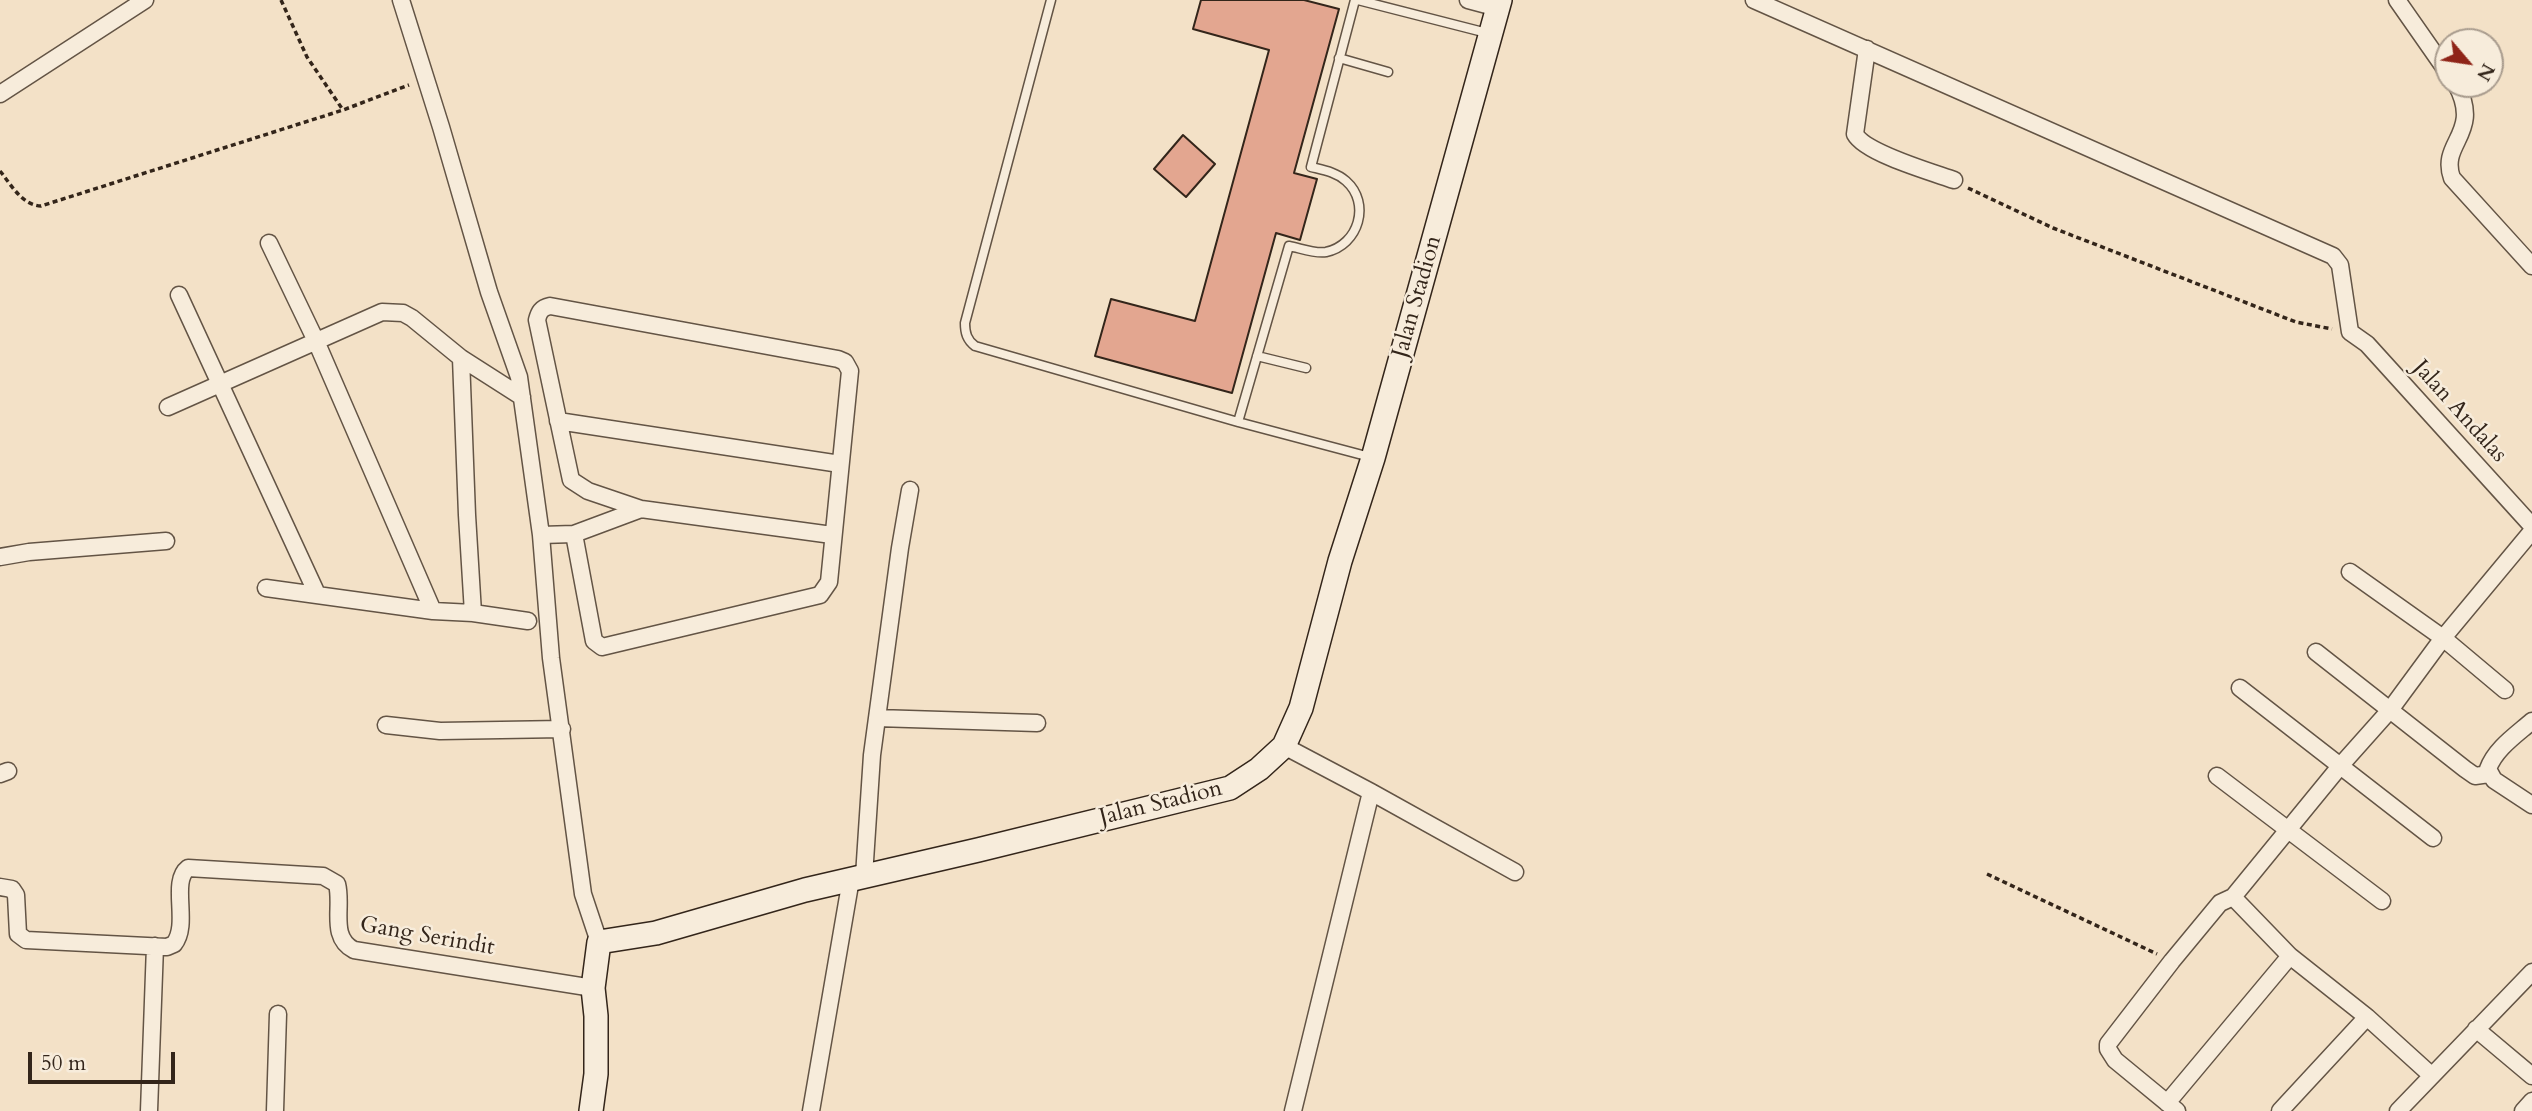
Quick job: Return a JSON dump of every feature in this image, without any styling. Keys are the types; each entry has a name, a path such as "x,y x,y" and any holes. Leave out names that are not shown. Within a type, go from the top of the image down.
{"street":[{"path":"0,94 145,0"},
{"path":"401,0 489,292 519,377 541,534 551,658 583,894 599,943 593,988 596,1062 591,1111"},
{"path":"1468,0 1499,4"},
{"path":"1754,0 2333,256 2340,265 2350,332"},
{"path":"2397,0 2434,53"},
{"name":"Jalan Stadion","path":"599,943 656,933 858,877 1230,788 1259,769 1284,746 1301,708 1340,561 1373,457 1499,4"},
{"path":"1867,49 1855,134 1857,139 1870,149 1954,180"},
{"path":"2463,98 2466,114 2464,126 2448,161 2452,178 2532,266"},
{"path":"270,243 316,341 433,611"},
{"path":"179,295 317,594"},
{"path":"574,534 594,641 602,647 820,595 829,582 850,371 845,362 838,359 550,306 544,307 538,313 537,320 571,480 588,491 641,509 832,534"},
{"path":"168,407 382,312 412,318 461,358 522,397"},
{"name":"Jalan Andalas","path":"2350,332 2367,344 2532,529"},
{"path":"461,358 473,613"},
{"path":"558,421 840,464"},
{"path":"811,1111 858,877 872,755 910,490"},
{"path":"541,534 574,534 641,509"},
{"path":"2290,956 2172,1107 2110,1055 2108,1044 2172,961 2220,903 2233,897 2341,765 2390,710 2532,529"},
{"path":"0,557 29,552 166,541"},
{"path":"2350,572 2444,638 2505,690"},
{"path":"266,588 528,621"},
{"path":"2316,652 2475,776 2489,774 2506,789 2532,805"},
{"path":"2240,688 2433,838"},
{"path":"877,718 1037,723"},
{"path":"2489,774 2491,761 2500,749 2532,722"},
{"path":"386,725 440,731 562,729"},
{"path":"1284,746 1515,873"},
{"path":"2217,776 2382,901"},
{"path":"1293,1111 1371,792"},
{"name":"Gang Serindit","path":"155,946 174,944 181,933 181,877 188,867 323,876 337,884 339,935 346,946 354,950 593,988"},
{"path":"0,887 12,889 16,895 18,934 26,940 155,946 149,1111"},
{"path":"2233,897 2290,956 2367,1017 2431,1075"},
{"path":"2398,1111 2532,972"},
{"path":"275,1111 278,1014"},
{"path":"2280,1111 2367,1017"},
{"path":"2476,1029 2532,1076"},
{"path":"2523,1111 2532,1101"}],"lane":[{"path":"1051,0 965,323 969,342 975,346 1238,422 1373,457"},
{"path":"1238,422 1289,246 1324,253 1348,241 1355,232 1360,217 1360,205 1347,181 1335,173 1311,167 1356,0 1492,34"},
{"path":"1339,58 1388,72"},
{"path":"1257,356 1306,368"}],"path":[{"path":"281,0 307,57 343,110"},
{"path":"0,171 28,204 41,206 343,110 425,79"},
{"path":"1954,180 2053,228 2296,323 2350,332"},
{"path":"1987,874 2172,961"}],"building":[{"path":"1201,0 1304,0 1339,9 1294,173 1317,179 1300,240 1276,233 1232,393 1095,356 1111,299 1195,321 1269,50 1193,29"},
{"path":"1183,135 1215,164 1186,197 1154,169"}]}
